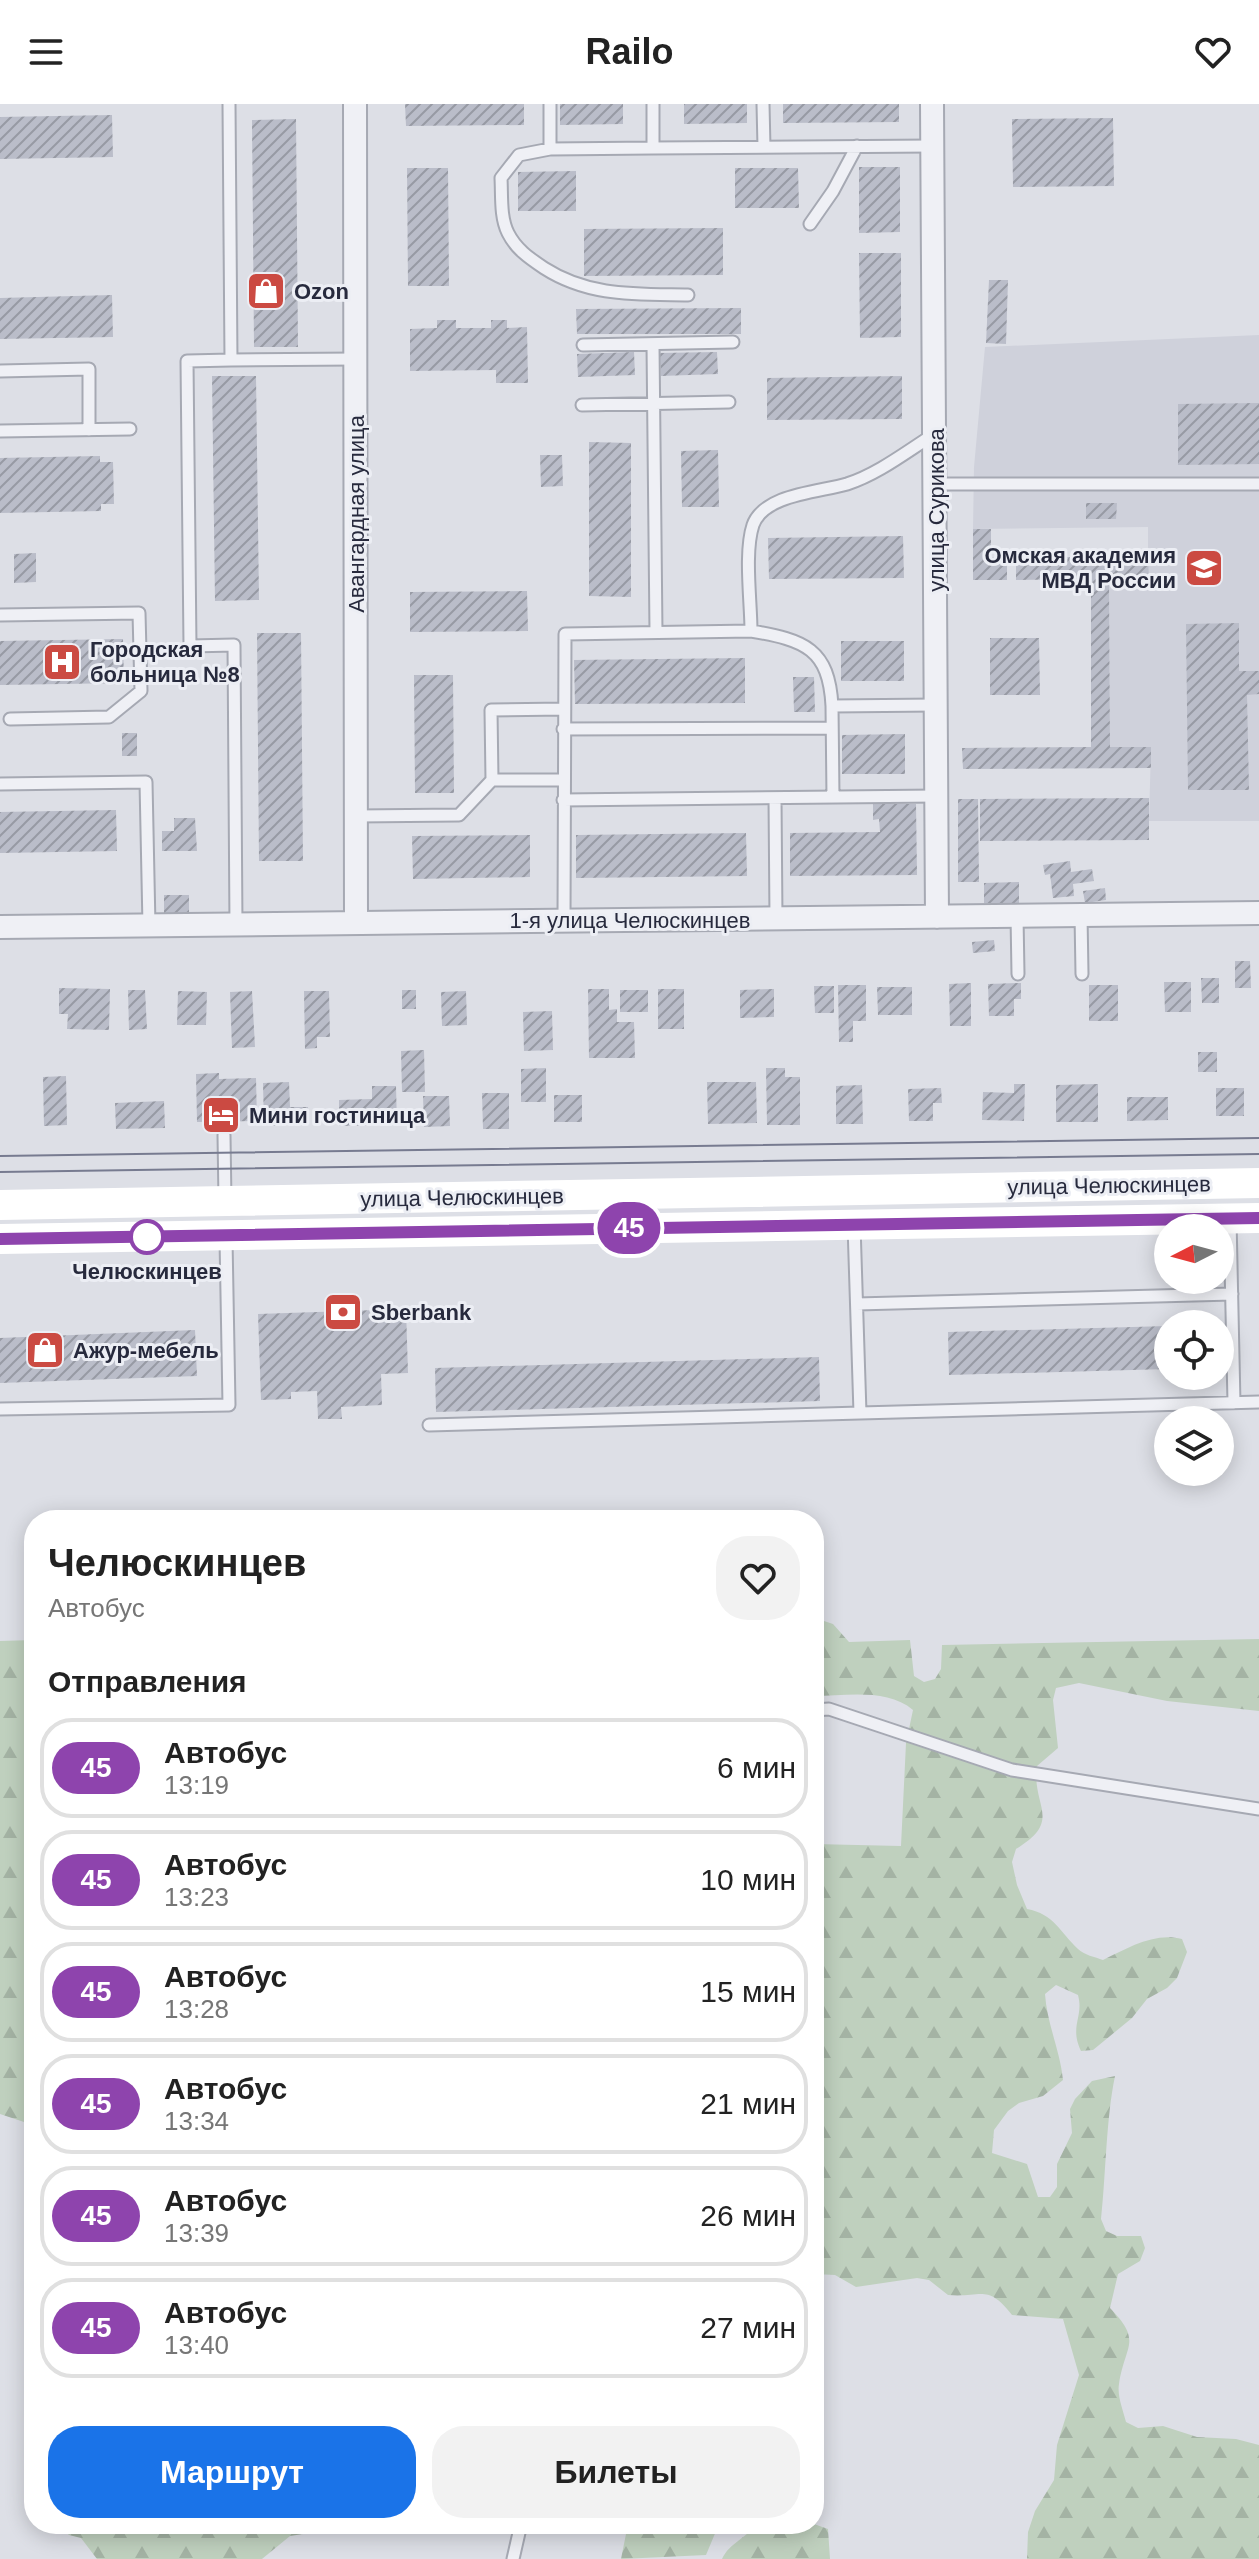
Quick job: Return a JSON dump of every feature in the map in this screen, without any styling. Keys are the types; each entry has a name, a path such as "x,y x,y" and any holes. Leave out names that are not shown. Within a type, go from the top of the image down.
{"main road":[{"name":"улица Челюскинцев","path":"0,1205 1244,1183"},
{"path":"1244,1183 1244,1218"},
{"path":"853,1190 854,1225"},
{"path":"225,1201 226,1235"},
{"name":"улица Челюскинцев","path":"0,1239 1244,1218"}],"street":[{"name":"Авангардная улица","path":"355,104 356,923"},
{"name":"улица Сурикова","path":"932,104 937,917"},
{"name":"1-я улица Челюскинцев","path":"0,927 1259,913"}],"lane":[{"path":"229,104 231,360"},
{"path":"550,104 550,149"},
{"path":"653,104 653,148"},
{"path":"763,104 764,147"},
{"path":"810,224 833,191 857,146"},
{"path":"688,295 607,293 559,277 519,250 508,233 502,213 501,178 519,155 550,149 934,146"},
{"path":"583,345 733,342"},
{"path":"653,345 656,632"},
{"path":"236,925 234,645 190,646 187,361 356,359"},
{"path":"0,371 89,369 89,430"},
{"path":"582,405 729,402"},
{"path":"0,431 130,429"},
{"path":"751,631 750,543 753,523 763,512 779,502 868,476 935,433"},
{"path":"936,484 1259,484"},
{"path":"0,615 139,613 141,691 109,717 10,719"},
{"path":"564,921 562,780 565,634 751,631 786,639 820,659 829,673 833,797"},
{"path":"832,706 936,705"},
{"path":"357,816 459,815 492,780 491,710 564,709"},
{"path":"563,729 832,728"},
{"path":"492,780 562,780"},
{"path":"0,784 146,782 149,926"},
{"path":"563,800 937,796"},
{"path":"775,798 776,919"},
{"path":"1081,915 1082,974"},
{"path":"1017,916 1018,974"},
{"path":"224,1135 225,1201"},
{"path":"1234,1281 1244,1218"},
{"path":"854,1225 860,1413"},
{"path":"0,1409 229,1405 226,1235"},
{"path":"857,1304 1232,1294 1234,1403"},
{"path":"429,1425 1259,1402"},
{"path":"824,1709 1012,1770 1259,1809"},
{"path":"513,2559 519,2534"}],"shaded area":[{"name":"Омская академия МВД России","path":"1259,335 1259,821 1149,821 1151,747 1110,747 1109,579 1148,579 1148,527 973,529 974,467 985,347"}],"green space":[{"path":"824,1621 833,1624 849,1642 910,1640 914,1676 924,1682 935,1679 941,1669 942,1645 1259,1639 1259,1711 1167,1701 1079,1683 1056,1688 1053,1700 1058,1748 1037,1766 1042,1821 1030,1839 1016,1849 1012,1862 1027,1909 1050,1919 1080,1951 1103,1960 1141,1942 1161,1938 1182,1939 1187,1952 1177,1978 1167,1988 1147,1999 1132,2018 1093,2050 1081,2051 1076,2035 1078,1995 1056,1985 1045,1994 1063,2080 1043,2096 1019,2103 1008,2111 994,2130 992,2153 1027,2164 1038,2197 1050,2197 1057,2187 1057,2164 1072,2133 1070,2109 1075,2099 1092,2081 1115,2076 1101,2219 1106,2231 1117,2236 1141,2236 1145,2248 1140,2261 1118,2274 1110,2308 1129,2336 1119,2389 1126,2422 1138,2428 1163,2426 1197,2437 1236,2439 1259,2445 1259,2559 1027,2559 1028,2532 1035,2511 1054,2480 1057,2445 1079,2375 1063,2319 1012,2315 990,2295 948,2295 929,2280 917,2278 856,2287 835,2275 824,2274 824,1844 901,1846 906,1743 913,1710 903,1703 879,1696 824,1696"},
{"path":"24,1640 24,2122 0,2114 0,1641"},
{"path":"824,2528 828,2529 830,2559 722,2559 747,2534 824,2534"},
{"path":"303,2534 290,2536 262,2559 97,2559 81,2538 69,2535"},
{"path":"626,2534 715,2534 706,2555 621,2559"}],"building":[{"path":"405,104 524,104 524,125 406,126"},
{"path":"560,104 623,104 623,124 560,125"},
{"path":"684,104 747,104 747,123 684,124"},
{"path":"783,104 899,104 899,122 783,123"},
{"path":"112,115 113,157 0,159 0,117"},
{"path":"1113,118 1114,186 1013,187 1012,119"},
{"path":"296,119 298,347 254,347 252,120"},
{"path":"859,167 900,167 900,232 859,233"},
{"path":"407,168 448,168 449,286 408,286"},
{"path":"735,168 798,168 799,208 735,208"},
{"path":"576,171 576,211 518,211 518,172"},
{"path":"723,228 723,275 584,276 584,229"},
{"path":"859,253 901,253 901,337 860,338"},
{"path":"989,280 1008,280 1006,344 986,343"},
{"path":"112,295 113,337 0,339 0,298"},
{"path":"741,308 741,334 577,334 576,309"},
{"path":"437,320 456,320 456,328 491,328 491,320 507,320 507,328 527,327 528,383 496,383 496,370 410,371 410,329 437,328"},
{"path":"634,352 635,375 578,377 577,354"},
{"path":"717,352 718,374 661,376 660,353"},
{"path":"212,376 256,376 259,600 215,601"},
{"path":"902,376 902,419 767,420 767,378"},
{"path":"1259,403 1259,464 1178,465 1178,404"},
{"path":"589,442 631,443 631,597 589,596"},
{"path":"718,450 719,507 682,507 681,451"},
{"path":"540,455 562,455 563,486 541,487"},
{"path":"100,456 100,462 113,462 114,504 101,504 101,511 0,513 0,458"},
{"path":"1086,503 1117,503 1116,519 1086,519"},
{"path":"973,529 991,529 991,557 1007,557 1007,580 973,580"},
{"path":"903,536 904,578 769,579 768,538"},
{"path":"36,553 36,582 14,583 14,554"},
{"path":"1016,557 1148,557 1149,579 1109,579 1110,747 1151,747 1151,768 963,769 962,748 1091,747 1091,579 1016,580"},
{"path":"527,591 528,631 410,632 410,592"},
{"path":"1239,623 1239,671 1259,671 1259,694 1247,695 1249,790 1188,790 1186,624"},
{"path":"257,633 301,633 303,861 259,861"},
{"path":"990,638 1039,638 1040,695 990,695"},
{"name":"Городская больница №8","path":"123,639 124,683 0,685 0,641"},
{"path":"841,641 904,641 904,681 841,681"},
{"path":"745,658 745,703 575,704 574,660"},
{"path":"414,675 453,675 454,793 415,793"},
{"path":"793,677 814,677 815,712 794,712"},
{"path":"122,733 137,733 137,756 122,756"},
{"path":"905,734 905,774 842,774 842,735"},
{"path":"1149,798 1149,840 980,841 980,799"},
{"path":"958,799 978,799 979,882 958,882"},
{"path":"873,804 916,804 917,875 790,876 790,833 880,832 879,819 873,820"},
{"path":"116,810 117,851 0,853 0,812"},
{"path":"174,818 195,818 197,851 162,851 162,831 174,831"},
{"path":"746,833 747,876 576,878 576,835"},
{"path":"530,835 530,877 413,879 412,836"},
{"path":"1070,861 1071,872 1092,869 1094,881 1073,884 1074,896 1053,898 1050,874 1045,875 1043,865"},
{"path":"1019,882 1019,903 984,903 984,883"},
{"path":"1105,888 1106,900 1085,903 1083,891"},
{"path":"164,895 189,895 189,915 164,915"},
{"path":"994,940 995,951 973,953 972,942"},
{"path":"1235,961 1250,961 1251,988 1235,988"},
{"path":"1201,978 1219,978 1219,1003 1202,1003"},
{"path":"1164,982 1191,982 1191,1012 1165,1012"},
{"path":"971,983 971,1026 950,1026 949,984"},
{"path":"1021,983 1021,999 1014,999 1014,1016 989,1016 988,984"},
{"path":"838,985 866,985 866,1021 853,1021 853,1042 839,1042"},
{"path":"1089,985 1118,985 1118,1021 1089,1021"},
{"path":"814,986 834,986 834,1013 815,1013"},
{"path":"877,987 912,987 912,1015 878,1015"},
{"path":"59,988 110,989 109,1030 67,1029 68,1014 59,1014"},
{"path":"588,989 609,989 609,1010 617,1009 617,1022 634,1022 635,1058 589,1058"},
{"path":"658,989 684,989 684,1029 658,1029"},
{"path":"774,989 774,1017 740,1018 740,990"},
{"path":"128,990 145,990 147,1029 129,1030"},
{"path":"402,990 416,990 416,1009 402,1009"},
{"path":"620,990 648,990 648,1012 620,1012"},
{"path":"178,991 207,992 206,1025 177,1025"},
{"path":"252,991 255,1047 232,1048 230,992"},
{"path":"304,991 329,991 330,1037 317,1037 317,1048 305,1049"},
{"path":"466,991 467,1025 442,1026 441,992"},
{"path":"552,1011 553,1050 524,1051 523,1012"},
{"path":"424,1050 425,1092 402,1092 401,1051"},
{"path":"1198,1052 1217,1052 1217,1072 1198,1072"},
{"path":"546,1068 546,1102 521,1102 521,1069"},
{"path":"766,1068 785,1068 785,1077 800,1077 800,1125 767,1125"},
{"path":"219,1073 219,1079 256,1078 257,1121 197,1122 196,1074"},
{"path":"66,1076 67,1125 44,1126 43,1077"},
{"path":"289,1082 290,1107 308,1107 309,1125 264,1126 263,1083"},
{"path":"707,1082 756,1082 757,1123 708,1124"},
{"path":"1014,1084 1025,1084 1024,1121 982,1120 983,1092 1014,1093"},
{"path":"1098,1084 1098,1122 1056,1122 1056,1085"},
{"path":"862,1085 863,1124 836,1124 836,1086"},
{"path":"372,1086 396,1086 397,1125 339,1126 339,1100 372,1099"},
{"path":"941,1088 942,1103 933,1103 933,1121 909,1121 908,1089"},
{"path":"1216,1088 1244,1088 1244,1116 1216,1116"},
{"path":"482,1093 509,1093 509,1129 483,1129"},
{"path":"554,1095 582,1095 582,1122 554,1122"},
{"path":"423,1096 449,1096 450,1126 424,1127"},
{"path":"1127,1097 1168,1097 1168,1120 1127,1121"},
{"path":"164,1101 165,1128 116,1129 115,1103"},
{"path":"406,1309 408,1373 381,1374 382,1405 341,1407 342,1419 318,1419 317,1391 291,1392 291,1399 261,1400 258,1314"},
{"path":"1154,1326 1154,1369 949,1375 948,1332"},
{"path":"195,1330 197,1376 0,1383 0,1338"},
{"path":"819,1357 820,1401 436,1412 435,1368"}],"tram line":[{"path":"0,1156 1259,1138"},
{"path":"0,1172 1259,1154"}],"bus line":[{"name":"45","path":"0,1239 1259,1218"}],"place":[{"name":"Ozon","path":"266,291"},
{"name":"Омская академия МВД России","path":"1204,568"},
{"name":"Городская больница №8","path":"62,662"},
{"name":"Мини гостиница","path":"221,1115"},
{"name":"Челюскинцев","path":"147,1237"},
{"name":"Sberbank","path":"343,1312"},
{"name":"Ажур-мебель","path":"45,1350"}]}
